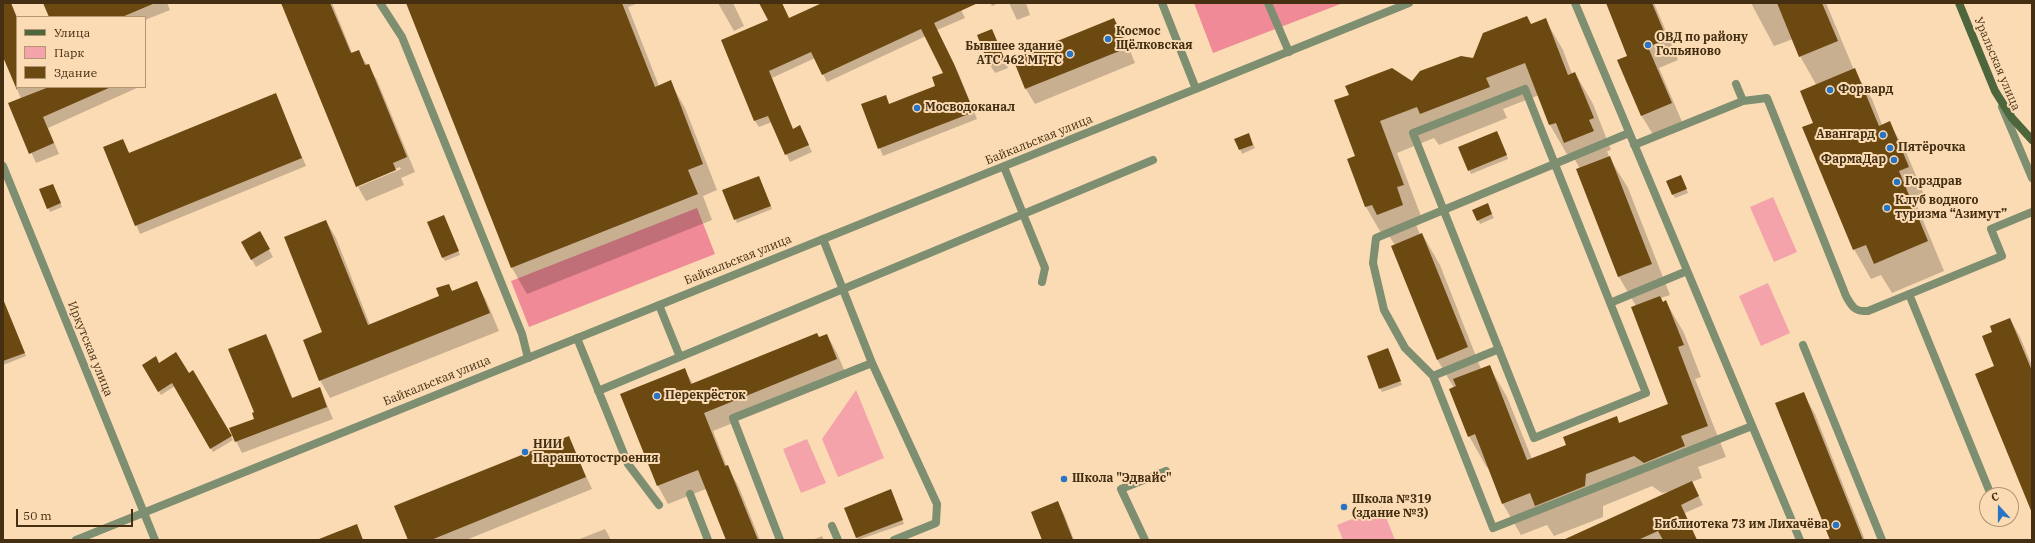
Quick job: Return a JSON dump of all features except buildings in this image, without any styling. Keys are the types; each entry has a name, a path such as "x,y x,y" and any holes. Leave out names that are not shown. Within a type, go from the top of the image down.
{"main road":[{"name":"Уральская улица","path":"1959,3 1995,90"},
{"path":"1995,90 2012,118 2032,140"}],"street":[{"path":"380,3 405,44 516,319 528,358"},
{"path":"1162,3 1196,89"},
{"path":"1268,3 1289,52"},
{"name":"Байкальская улица","path":"76,540 1409,3"},
{"path":"1575,3 1800,540"},
{"path":"1736,84 1743,101"},
{"path":"1525,89 1646,393 1534,438 1443,210 1413,133 1525,89"},
{"name":"Уральская улица","path":"1995,90 2032,178"},
{"path":"1634,145 1743,101 1767,98 1846,296 1853,308 1859,312 1868,311 2002,256 1991,229 2032,212"},
{"path":"1629,133 1376,238 1373,263 1384,310 1405,348 1433,376 1493,528 1752,426"},
{"path":"598,391 1153,160"},
{"name":"Иркутская улица","path":"3,166 155,540"},
{"path":"1004,167 1045,268 1042,282"},
{"path":"822,239 872,363 937,504 936,523 894,540"},
{"path":"1610,303 1687,271"},
{"path":"1909,294 1987,487"},
{"path":"659,305 680,357"},
{"path":"577,338 628,464 659,505"},
{"path":"1803,345 1882,540"},
{"path":"1433,376 1499,349"},
{"path":"780,540 733,418 872,363"},
{"path":"1145,540 1121,489 1166,471"},
{"path":"690,494 708,540"},
{"path":"832,526 838,540"}],"green space":[{"path":"1773,197 1797,252 1774,262 1750,207"},
{"path":"1768,283 1790,333 1761,346 1739,296"},
{"path":"856,390 884,458 838,477 822,439"},
{"path":"807,439 826,483 801,493 783,449"},
{"path":"1382,507 1395,540 1343,540 1337,525"}],"shaded area":[{"path":"1194,3 1343,3 1213,53"},
{"path":"697,208 715,254 529,327 511,281"}],"place":[{"name":"Космос Щёлковская","path":"1108,39"},
{"name":"ОВД по району Гольяново","path":"1648,45"},
{"name":"Бывшее здание АТС 462 МГТС","path":"1070,54"},
{"name":"Форвард","path":"1830,90"},
{"name":"Мосводоканал","path":"917,108"},
{"name":"Авангард","path":"1883,135"},
{"name":"Пятёрочка","path":"1890,148"},
{"name":"ФармаДар","path":"1894,160"},
{"name":"Горздрав","path":"1897,182"},
{"name":"Клуб водного туризма “Азимут”","path":"1887,208"},
{"name":"Перекрёсток","path":"657,396"},
{"name":"НИИ Парашютостроения","path":"525,452"},
{"name":"Школа \"Эдвайс\"","path":"1064,479"},
{"name":"Школа №319 (здание №3)","path":"1344,507"},
{"name":"Библиотека 73 им Лихачёва","path":"1836,525"}]}
